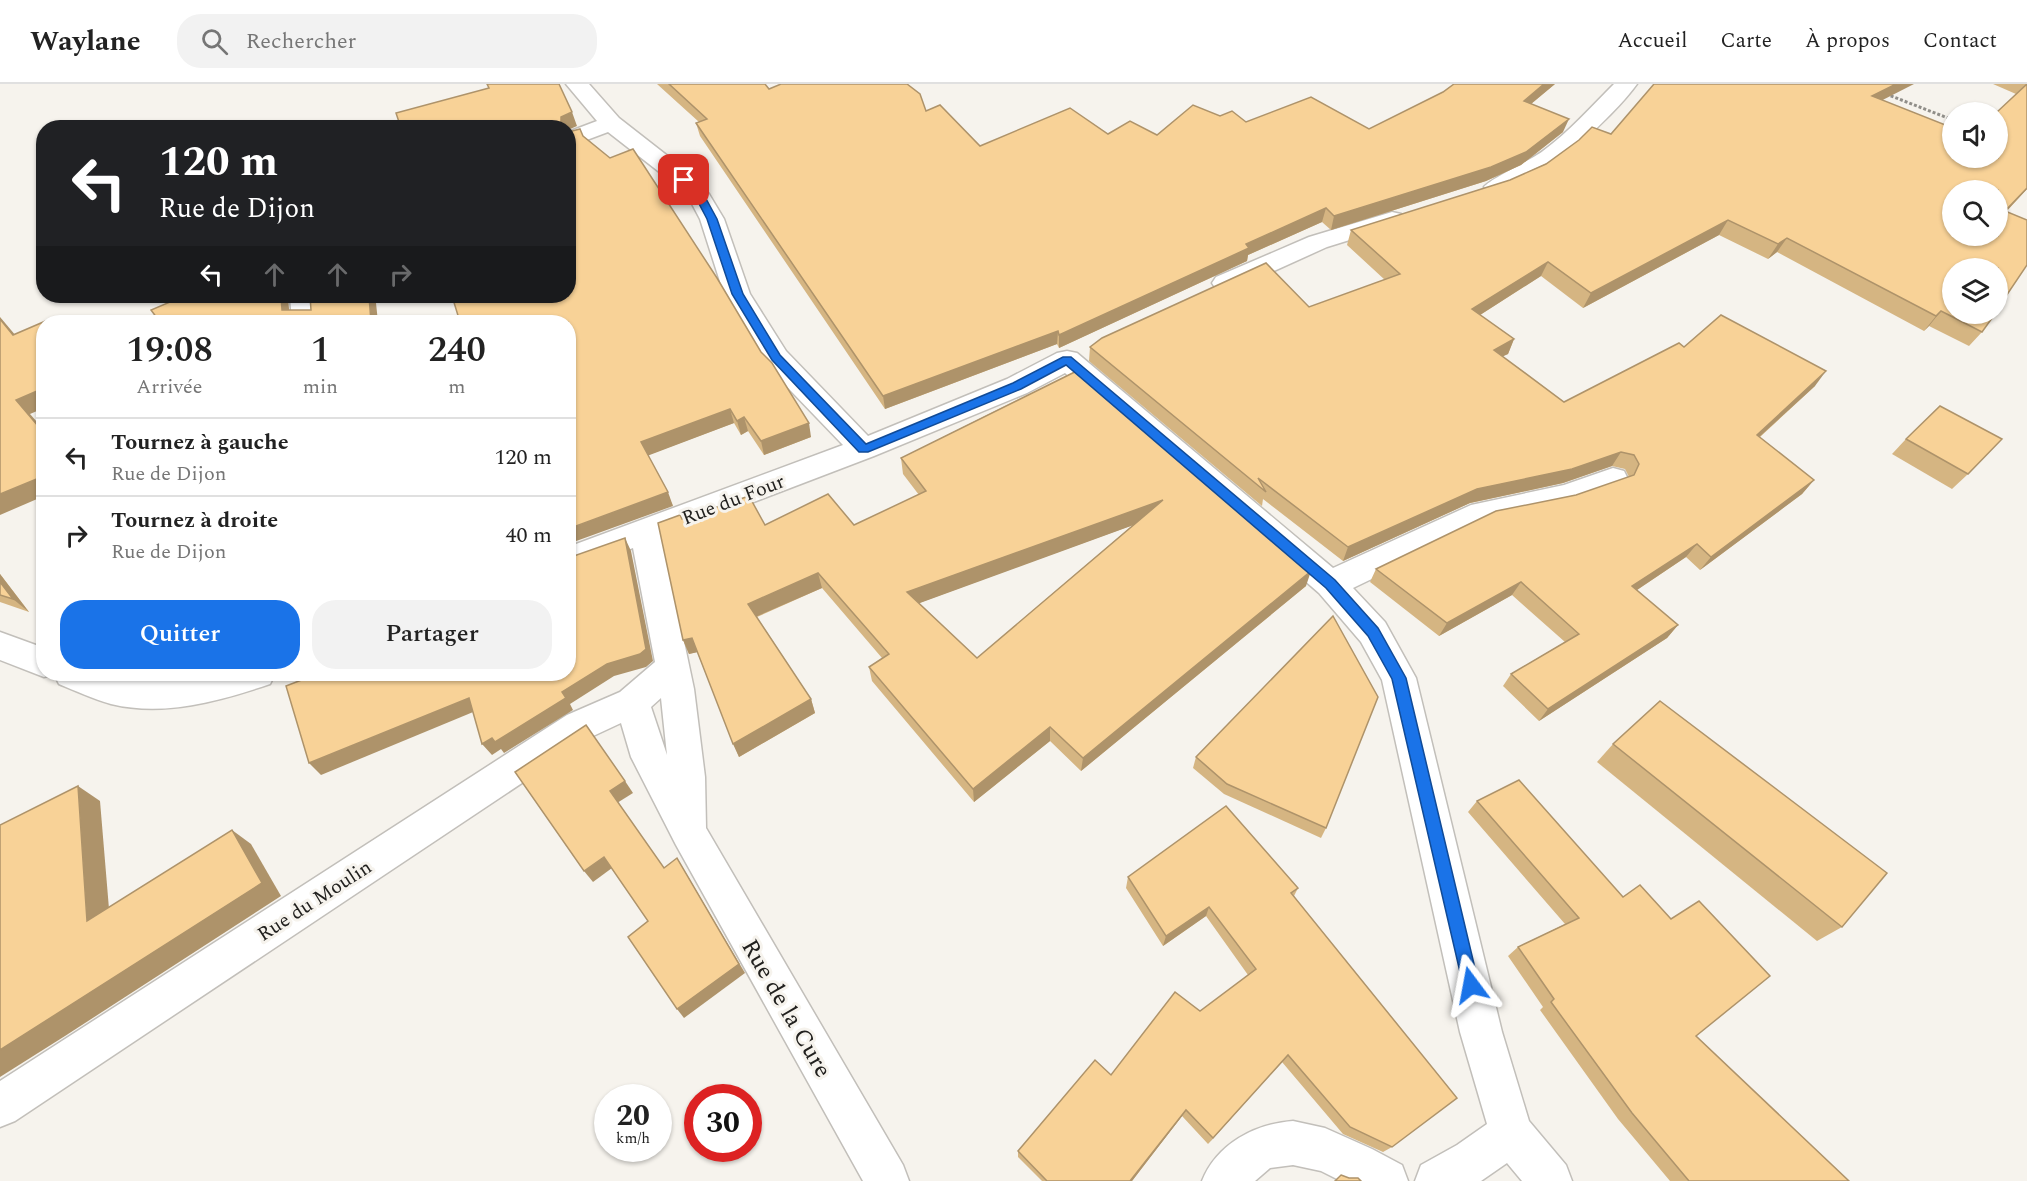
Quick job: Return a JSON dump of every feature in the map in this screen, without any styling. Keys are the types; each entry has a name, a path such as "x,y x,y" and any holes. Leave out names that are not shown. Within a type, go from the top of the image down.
{"street":[{"path":"577,84 611,123 684,180 701,199 712,219 737,294 776,358 864,449"},
{"path":"1474,194 1512,181 1548,161 1626,84"},
{"path":"576,137 611,123"},
{"path":"1209,291 1318,242 1418,211"},
{"name":"Rue du Four","path":"576,557 864,449 1017,386 1079,353 1330,584"},
{"path":"1550,1181 1511,1133 1481,1032 1399,678 1373,632 1330,584 1482,513 1567,496 1613,479"},
{"name":"Rue de la Cure","path":"645,531 677,689 687,777 689,833"},
{"path":"0,646 36,660"},
{"path":"632,702 672,667"},
{"path":"89,681 113,690 167,695 236,681"},
{"name":"Rue de la Cure","path":"632,702 649,757 689,833 887,1181"},
{"name":"Rue du Moulin","path":"0,1107 579,726 632,702"},
{"path":"1437,1181 1473,1161 1511,1133"},
{"path":"1224,1181 1258,1150 1277,1144 1314,1146 1348,1159 1386,1181"}],"path":[{"path":"1881,92 1942,116"}],"building":[{"path":"487,84 559,84 572,112 561,117 561,120 398,120 396,113 489,88"},
{"path":"669,84 765,84 769,89 781,84 907,84 920,94 926,111 940,105 980,146 1070,108 1108,134 1130,121 1157,135 1193,105 1220,116 1232,111 1246,122 1311,97 1369,129 1443,92 1454,84 1544,84 1524,101 1569,119 1526,152 1491,167 1334,216 1326,208 1246,244 1249,248 1059,335 1058,331 883,396 696,123 707,119"},
{"path":"1654,84 1896,84 1872,96 1942,124 1942,168 2008,168 2008,102 2027,84 2027,188 2008,208 2008,180 1942,180 1942,246 2008,246 2008,212 2027,220 2027,265 2008,293 2008,258 1942,258 1942,312 1936,316 1787,238 1778,244 1728,220 1591,293 1548,262 1472,309 1514,339 1494,350 1564,402 1679,343 1684,347 1721,315 1826,371 1757,435 1814,480 1711,557 1697,544 1632,586 1678,625 1548,709 1511,674 1579,634 1521,582 1447,623 1376,569 1496,511 1576,495 1634,475 1639,464 1634,455 1621,452 1572,469 1477,489 1348,547 1258,478 1266,492 1090,347 1102,338 1266,263 1309,307 1400,274 1351,230 1510,180 1546,164 1579,140 1592,127 1611,134"},
{"path":"580,129 583,136 610,158 633,149 717,278 761,352 772,363 809,423 761,441 744,417 737,421 730,409 641,442 668,492 576,526 576,315 458,315 454,303 576,303 576,130"},
{"path":"168,303 282,303 282,310 311,310 310,303 370,303 370,315 155,315 151,310"},
{"path":"0,319 13,335 36,325 36,391 16,400 36,424 36,479 0,494"},
{"path":"1966,324 1988,324 1982,332"},
{"path":"1075,368 1311,571 1083,758 1050,727 973,789 869,667 889,654 818,573 748,604 811,699 733,744 692,638 683,640 658,523 680,515 682,519 749,496 765,525 828,494 854,525 926,491 901,458 1077,371","holes":["1163,500 977,658 907,592"]},
{"path":"1940,406 2002,439 1968,474 1906,439"},
{"path":"625,538 646,649 640,654 607,664 562,692 566,698 495,742 492,738 482,744 469,698 309,763 286,686 299,681 576,681 576,555"},
{"path":"0,582 13,599 0,595"},
{"path":"1333,616 1378,697 1326,828 1227,784 1196,757"},
{"path":"1660,701 1887,873 1842,927 1613,744"},
{"path":"586,725 625,781 610,791 664,868 677,858 739,964 677,1009 628,937 648,921 604,857 584,871 515,772"},
{"path":"1519,780 1623,897 1640,885 1671,919 1699,901 1770,976 1696,1036 1849,1181 1689,1181 1632,1113 1551,1002 1554,999 1518,947 1579,918 1477,801"},
{"path":"78,786 87,921 232,830 262,883 0,1050 0,825"},
{"path":"1226,806 1298,888 1291,893 1457,1098 1392,1147 1350,1127 1288,1055 1213,1138 1186,1110 1130,1181 1047,1181 1018,1151 1095,1060 1111,1075 1175,992 1200,1011 1256,969 1209,907 1166,936 1128,877"},
{"path":"1341,1175 1358,1178 1361,1181 1335,1181"}],"route":[{"path":"684,180 701,199 712,219 737,294 776,358 864,449 1017,386 1067,360 1330,584 1373,632 1399,678 1471,985"}]}
